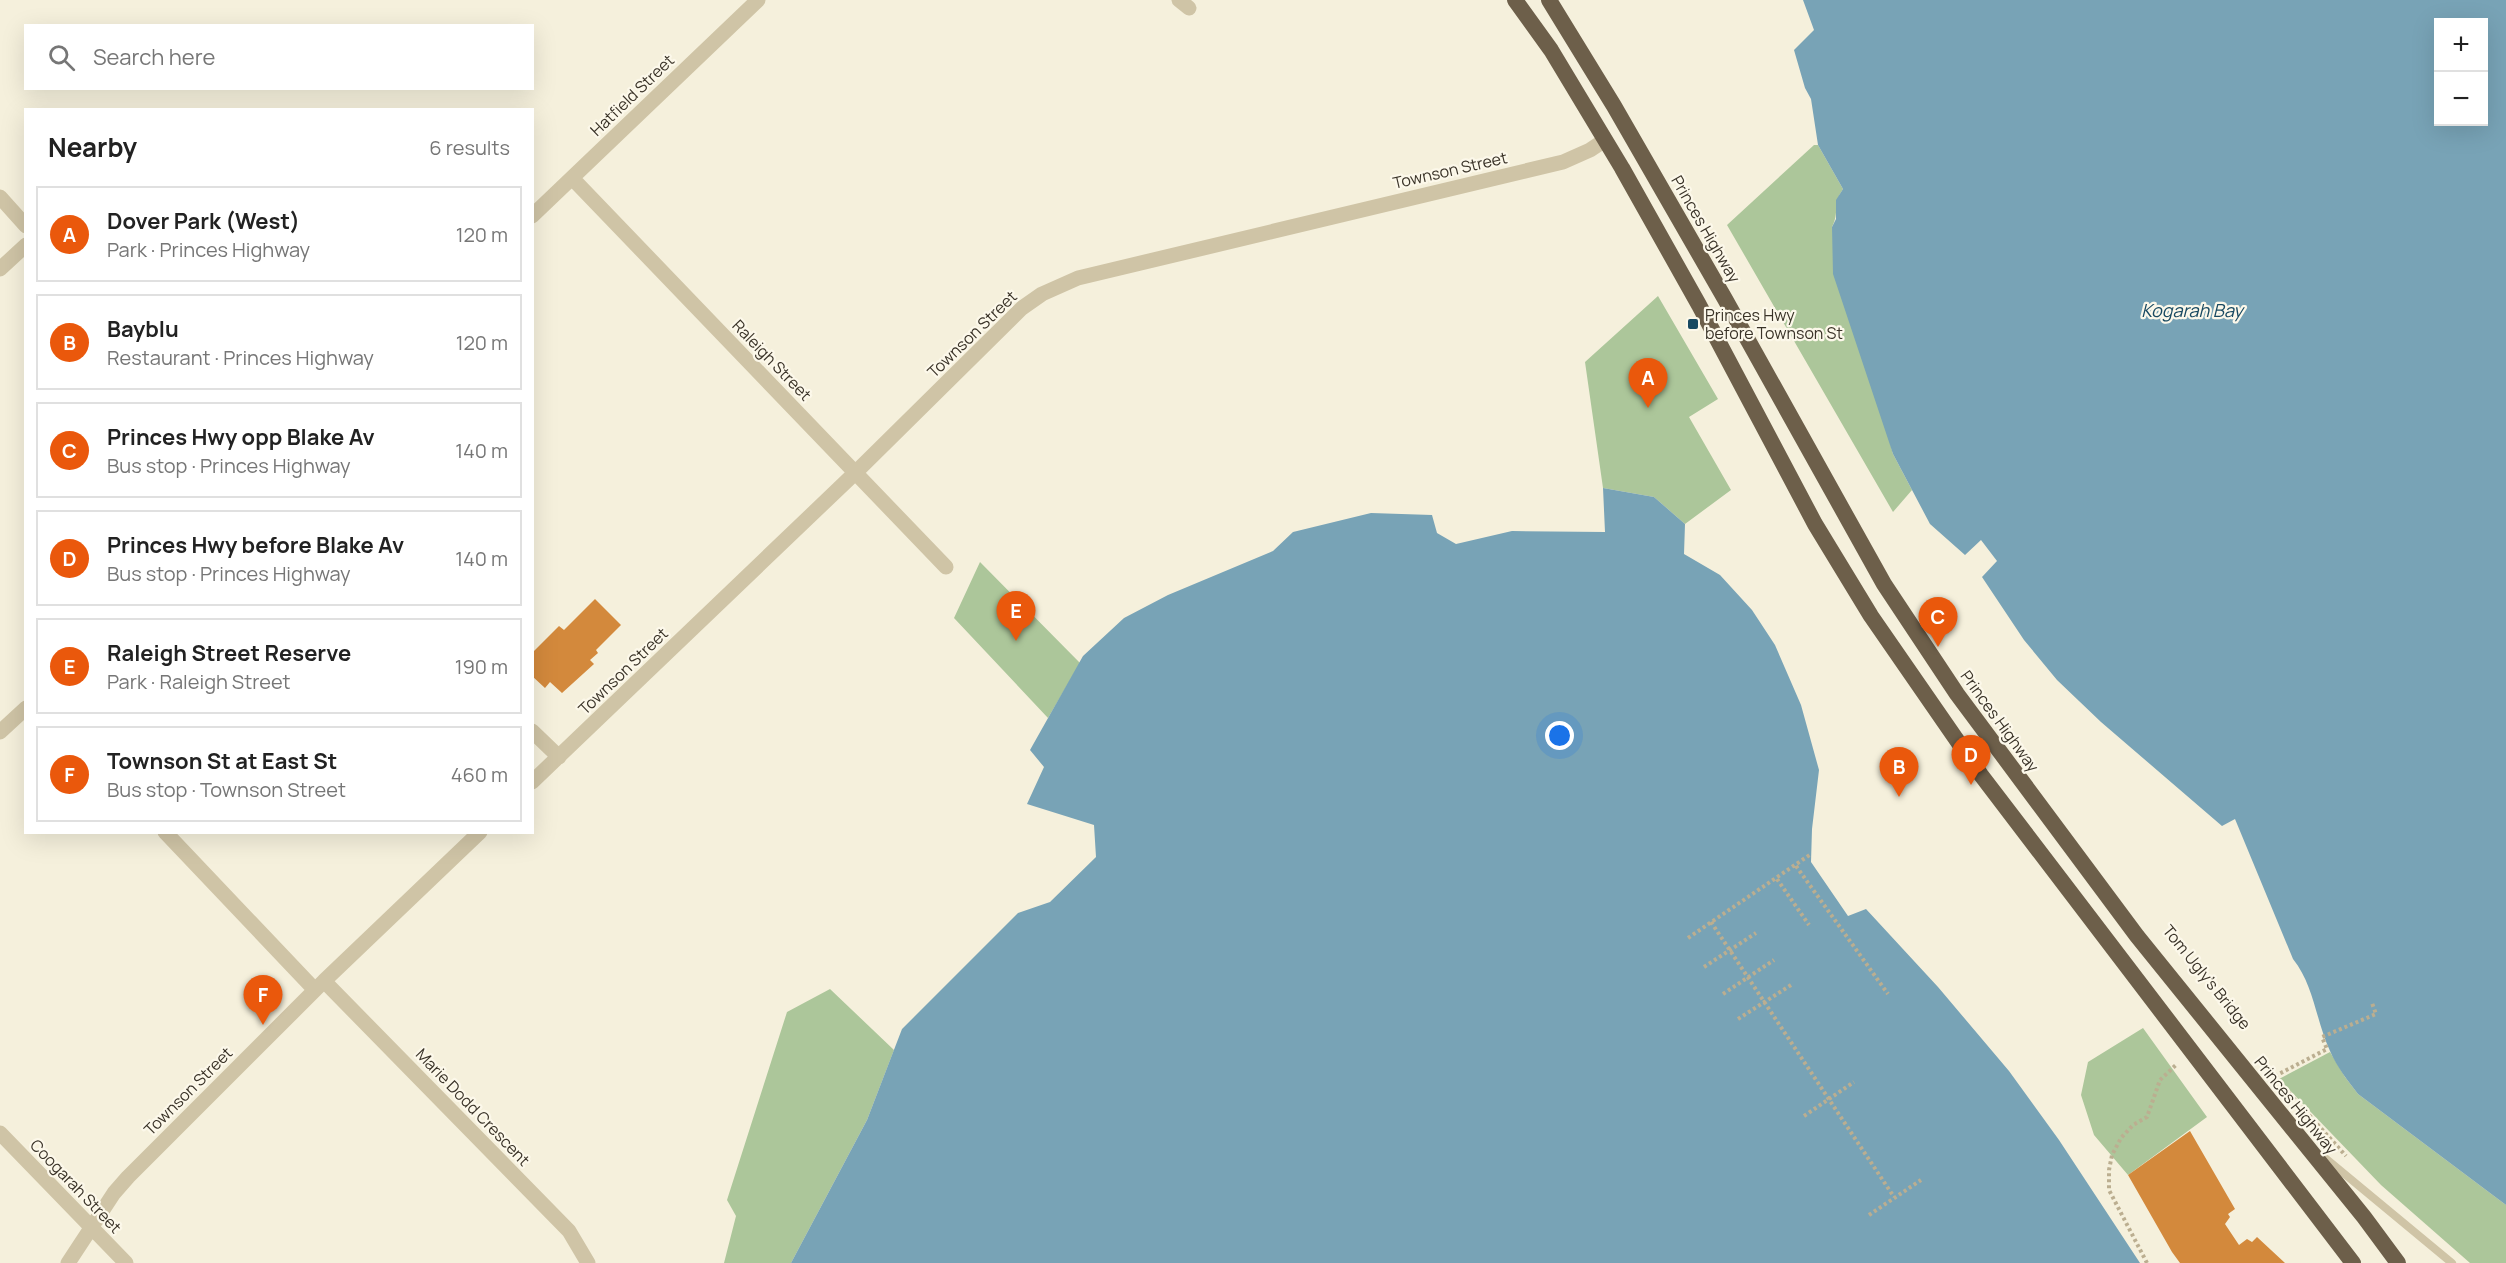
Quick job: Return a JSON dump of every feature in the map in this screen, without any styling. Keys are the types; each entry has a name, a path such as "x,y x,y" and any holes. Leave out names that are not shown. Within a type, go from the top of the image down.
{"highway":[{"path":"1515,0 1551,50 1605,140 1699,305 1815,524 1871,616 1982,775 2353,1263"},
{"name":"Princes Highway","path":"1549,0 1610,99 1725,298 1884,584 1957,694 2137,936 2364,1217 2398,1263"}],"street":[{"name":"Hatfield Street","path":"534,214 758,0"},
{"name":"Townson Street","path":"534,780 855,473 1022,308 1060,284 1563,162 1590,150 1605,140"},
{"name":"Raleigh Street","path":"572,178 946,567"},
{"path":"0,197 24,224"},
{"path":"0,269 24,247"},
{"path":"0,732 24,710"},
{"path":"534,733 559,757"},
{"name":"Marie Dodd Crescent","path":"167,834 569,1231 588,1263"},
{"name":"Townson Street","path":"68,1263 114,1193 128,1177 320,985 478,834"},
{"name":"Coogarah Street","path":"0,1133 126,1263"}],"lane":[{"path":"2288,1125 2452,1263"}],"path":[{"path":"1688,938 1811,855"},
{"path":"1796,866 1888,994"},
{"path":"1777,879 1809,925"},
{"path":"1711,922 1894,1197"},
{"path":"1704,967 1756,933"},
{"path":"1724,994 1774,960"},
{"path":"1738,1019 1791,985"},
{"path":"2275,1076 2326,1049 2322,1037 2376,1014 2372,1003"},
{"path":"2147,1263 2109,1190 2109,1170 2112,1155 2121,1138 2133,1125 2147,1117 2160,1080 2177,1064"},
{"path":"2268,1068 2352,1163"},
{"path":"1804,1116 1854,1082"},
{"path":"1869,1215 1921,1180"}],"green space":[{"path":"1814,145 1818,145 1843,189 1832,227 1893,454 1912,490 1893,512 1727,225"},
{"path":"1658,296 1718,399 1689,417 1731,490 1685,524 1654,497 1603,488 1585,362"},
{"path":"980,562 1080,663 1048,718 954,618"},
{"path":"830,989 894,1050 867,1120 791,1263 724,1263 736,1216 727,1200 787,1012"},
{"path":"2143,1028 2207,1117 2128,1175 2094,1135 2081,1095 2088,1062"},
{"path":"2330,1052 2358,1094 2506,1205 2506,1263 2470,1263 2381,1185 2279,1079"}],"water":[{"name":"Kogarah Bay","path":"1803,0 2506,0 2506,1205 2358,1094 2343,1074 2330,1051 2306,980 2293,959 2235,819 2222,826 2101,722 2057,680 2024,640 1982,577 1997,561 1981,540 1965,555 1930,524 1893,454 1833,274 1832,227 1836,219 1836,200 1843,189 1818,145 1811,99 1805,88 1794,50 1814,30"},
{"path":"1603,488 1654,497 1685,524 1684,554 1720,575 1752,610 1775,645 1801,705 1819,770 1812,829 1811,862 1848,916 1866,909 1938,987 2009,1071 2059,1140 2140,1263 791,1263 867,1120 902,1029 1018,913 1050,902 1096,857 1094,825 1027,804 1044,767 1030,750 1083,656 1124,618 1168,595 1273,551 1293,532 1371,513 1432,515 1437,533 1456,544 1512,531 1605,532"}],"building":[{"path":"595,599 621,625 596,650 598,653 590,660 594,664 562,693 550,682 545,688 534,678 534,651 559,626 564,630"},
{"path":"2190,1131 2235,1209 2228,1214 2230,1217 2225,1224 2239,1245 2247,1239 2252,1242 2257,1237 2285,1263 2180,1263 2172,1252 2128,1175"}],"place":[{"name":"Princes Hwy before Townson St","path":"1693,324"},
{"name":"Dover Park (West)","path":"1648,408"},
{"name":"Raleigh Street Reserve","path":"1016,641"},
{"name":"Princes Hwy opp Blake Av","path":"1938,647"},
{"name":"Princes Hwy before Blake Av","path":"1971,785"},
{"name":"Bayblu","path":"1899,797"},
{"name":"Townson St at East St","path":"263,1025"}]}
